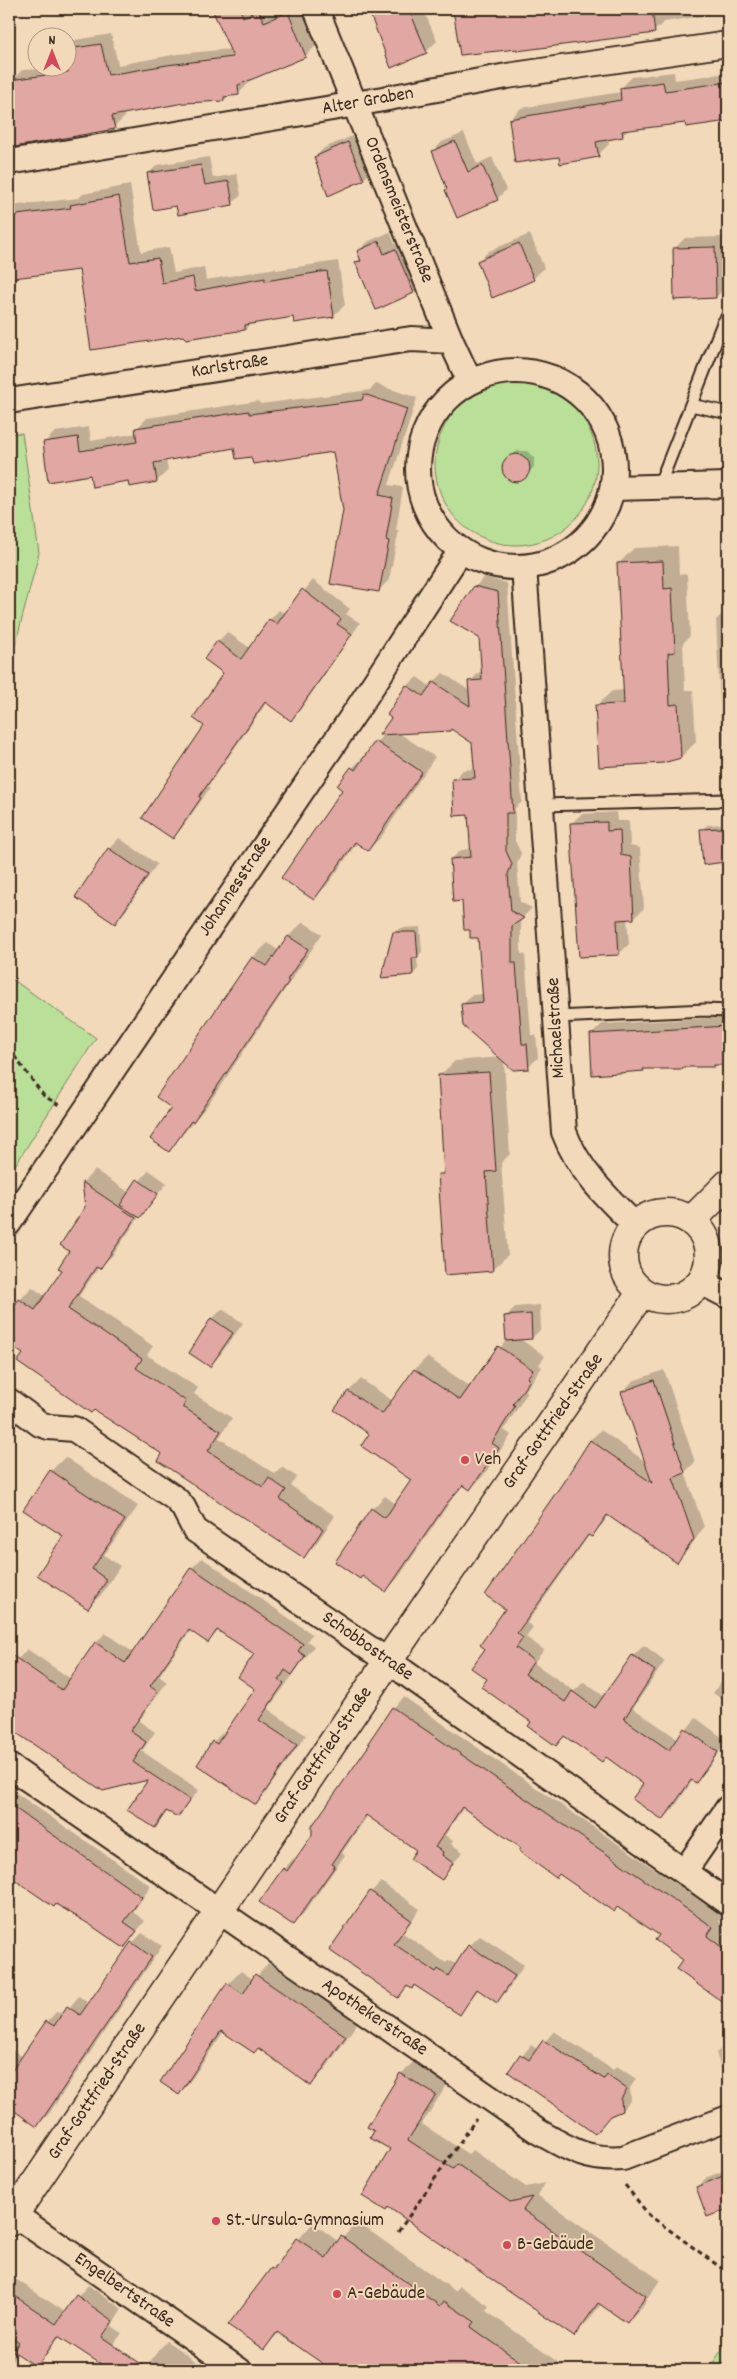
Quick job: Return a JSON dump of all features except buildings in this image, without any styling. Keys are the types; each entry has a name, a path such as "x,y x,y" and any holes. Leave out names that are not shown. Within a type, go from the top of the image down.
{"street":[{"name":"Ordensmeisterstraße","path":"316,9 451,341 470,382"},
{"name":"Alter Graben","path":"9,162 356,104 507,76 728,44"},
{"name":"Karlstraße","path":"9,401 411,339 451,341"},
{"path":"530,371 556,378 578,392 597,411 613,448 613,488 598,525 576,547 551,561 524,567 498,566 461,550 446,538 426,506 418,479 420,450 430,421 447,399 470,382 502,372 530,371"},
{"path":"613,488 728,485"},
{"name":"Johannesstraße","path":"9,1223 360,705 461,550"},
{"name":"Michaelstraße","path":"524,567 557,1017 561,1114 568,1143 576,1159 610,1202 636,1226"},
{"path":"692,1220 728,1184"},
{"path":"662,1213 678,1214 692,1220 704,1233 710,1249 709,1267 701,1282 692,1291 680,1297 654,1298 642,1292 633,1284 626,1273 623,1260 628,1236 636,1226 648,1217 662,1213"},
{"path":"701,1282 728,1296"},
{"name":"Graf-Gottfried-Straße","path":"10,2216 220,1912 388,1661 642,1292"},
{"name":"Schobbostraße","path":"9,1401 40,1424 49,1427 69,1427 82,1434 176,1499 184,1507 195,1530 388,1661 728,1903"},
{"name":"Apothekerstraße","path":"9,1766 539,2132 573,2151 588,2157 623,2158 728,2118"},
{"path":"684,1872 728,1808"},
{"name":"Engelbertstraße","path":"10,2216 239,2370"}],"lane":[{"path":"659,486 723,323 728,316"},
{"path":"691,405 728,413"},
{"path":"542,805 728,800"},
{"path":"557,1017 705,1010 728,1011"}],"path":[{"path":"9,1049 44,1096 80,1117"},
{"path":"398,2232 490,2097"},
{"path":"608,2159 638,2204 649,2215 728,2273"}],"green space":[{"path":"516,383 547,389 567,401 579,413 591,433 597,464 591,495 579,515 567,527 547,539 516,545 485,539 465,527 453,515 441,495 435,464 441,433 453,413 465,401 485,389"},
{"path":"22,433 39,553 9,669 9,434"},
{"path":"9,977 96,1038 9,1175"},
{"path":"728,2341 728,2370 708,2370"}],"place":[{"name":"Veh","path":"465,1460"},
{"name":"St.-Ursula-Gymnasium","path":"216,2221"},
{"name":"B-Gebäude","path":"507,2245"},
{"name":"A-Gebäude","path":"337,2294"}]}
